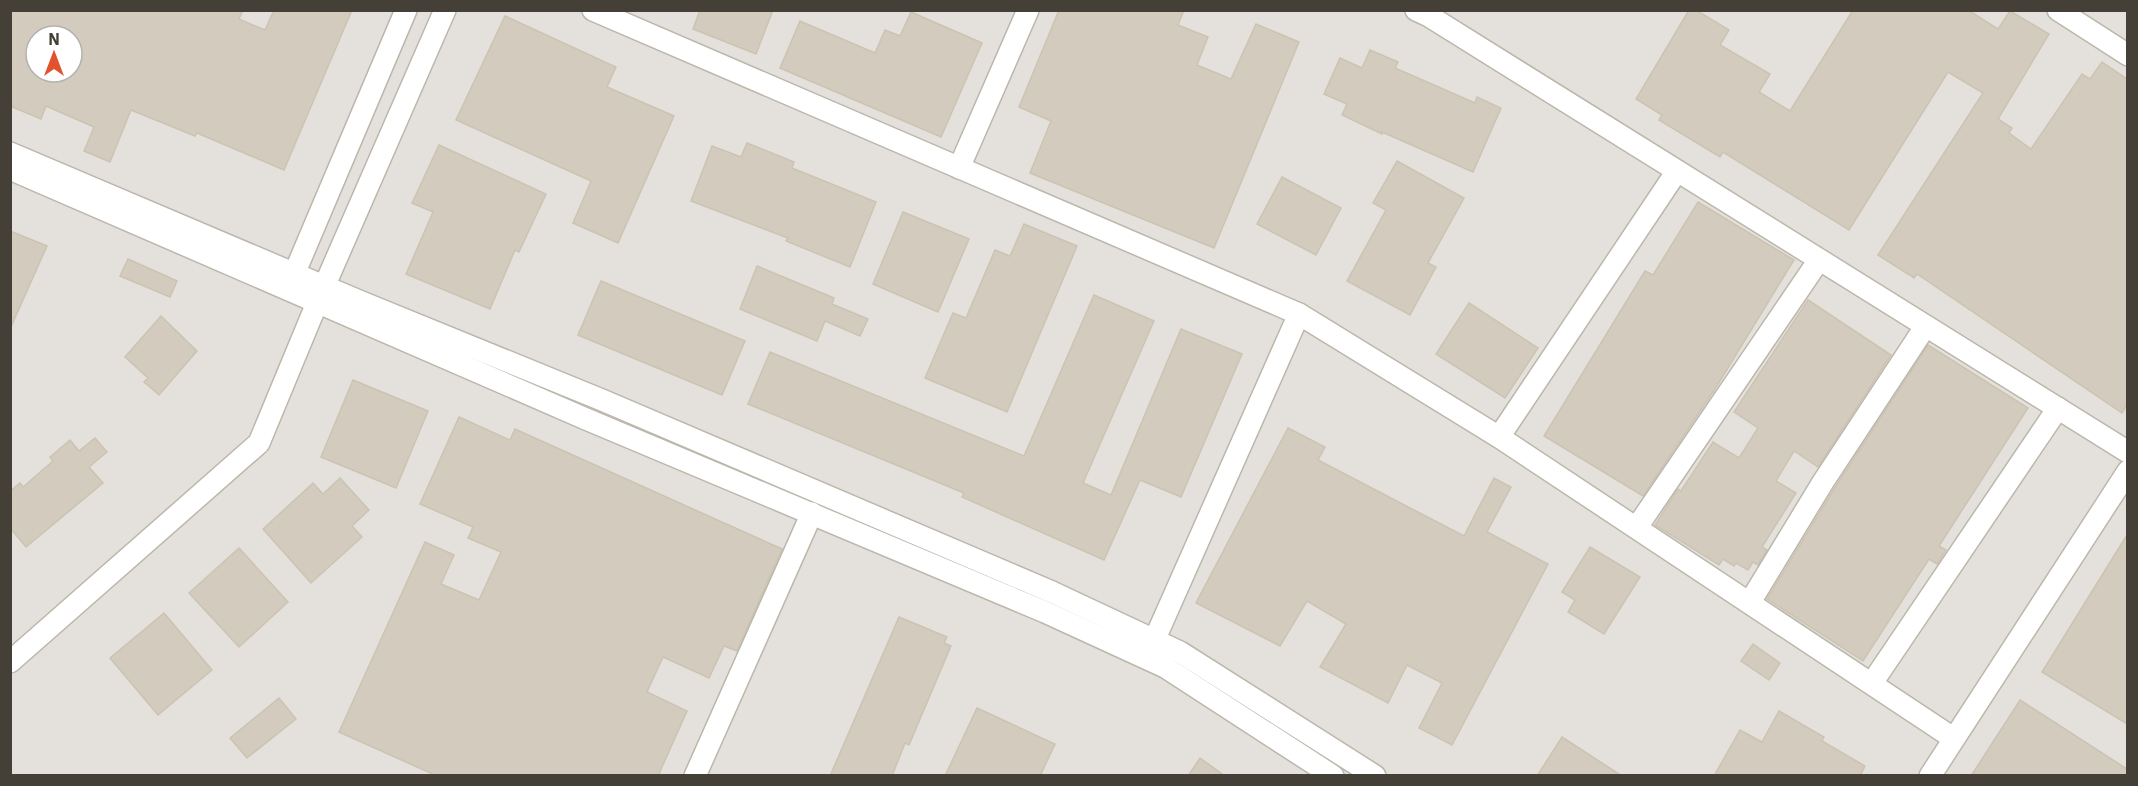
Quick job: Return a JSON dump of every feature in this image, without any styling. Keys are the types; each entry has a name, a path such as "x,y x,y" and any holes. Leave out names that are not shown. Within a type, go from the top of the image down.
{"street":[{"path":"291,282 406,10"},
{"path":"10,662 259,444 321,295 446,10"},
{"path":"593,10 1299,314 1499,437 1953,738"},
{"path":"959,168 1028,10"},
{"path":"2058,10 2127,55"},
{"path":"1426,12 2127,452"},
{"path":"10,153 291,282 812,513 1045,612 1150,649 1180,652 1375,776"},
{"path":"10,170 291,282"},
{"path":"1499,437 1677,171"},
{"path":"1637,527 1819,260"},
{"path":"321,295 613,404 1052,592 1150,649 1164,667 1333,776"},
{"path":"1150,649 1299,314"},
{"path":"1750,602 1823,482 1925,327"},
{"path":"1872,683 2058,408"},
{"path":"1930,776 2127,471"},
{"path":"695,776 812,513"}],"shaded area":[{"path":"11,11 2127,11 2127,775 11,775"}],"building":[{"path":"10,10 243,10 239,19 265,30 274,10 352,10 284,170 197,133 195,136 131,110 110,162 84,151 94,127 46,106 41,119 10,106"},
{"path":"700,10 773,10 756,54 693,29"},
{"path":"1059,10 1184,10 1178,25 1208,37 1197,65 1231,79 1256,24 1299,42 1214,248 1030,173 1051,121 1019,107"},
{"path":"1689,10 1696,10 1729,30 1720,45 1770,74 1759,92 1790,111 1853,10 1968,10 1998,29 2010,11 2049,34 1998,119 2012,128 2009,133 2031,149 2082,74 2090,79 2102,62 2127,79 2127,405 2122,413 1917,274 1914,278 1878,255 1983,93 1948,72 1849,230 1723,152 1720,157 1659,120 1662,115 1636,99"},
{"path":"911,12 982,43 941,137 780,68 800,21 875,53 885,30 900,36"},
{"path":"505,16 616,67 607,87 674,116 618,243 573,223 591,181 456,120"},
{"path":"1370,50 1398,62 1395,68 1475,103 1477,97 1501,108 1473,172 1342,115 1347,104 1324,94 1340,58 1362,68"},
{"path":"747,143 794,162 792,168 876,202 850,267 786,241 788,238 691,201 712,146 741,157"},
{"path":"439,145 546,194 519,252 515,250 490,309 406,274 433,212 412,203"},
{"path":"1397,161 1464,198 1428,263 1436,267 1410,315 1347,281 1386,210 1373,203"},
{"path":"1282,177 1341,208 1316,255 1257,224"},
{"path":"1698,202 1794,260 1715,389 1643,496 1544,436 1645,271 1653,275"},
{"path":"903,212 969,239 938,312 873,284"},
{"path":"1024,224 1077,246 1007,412 925,378 953,313 966,318 995,250 1010,256"},
{"path":"10,231 47,246 10,329"},
{"path":"128,259 177,281 170,297 120,276"},
{"path":"757,266 834,298 832,304 868,319 860,336 825,321 817,341 740,309"},
{"path":"601,281 745,341 722,395 578,335"},
{"path":"1094,295 1154,321 1083,483 1111,495 1181,329 1242,354 1181,497 1140,480 1104,560 962,497 964,493 748,404 770,352 1024,456"},
{"path":"1808,300 1891,355 1818,467 1794,451 1776,481 1796,493 1762,547 1767,550 1758,565 1753,562 1748,570 1736,563 1734,566 1723,559 1719,565 1655,525 1678,489 1681,491 1713,442 1739,458 1758,428 1734,412"},
{"path":"1469,303 1538,348 1505,398 1436,354"},
{"path":"161,316 197,351 159,395 144,382 148,378 125,357"},
{"path":"1928,345 2028,408 1939,546 1946,550 1937,564 1929,559 1863,661 1767,599 1834,489"},
{"path":"353,380 428,411 396,488 321,457"},
{"path":"459,417 510,440 515,429 782,549 737,651 724,646 709,678 663,657 647,692 687,711 658,776 437,776 339,732 425,542 454,555 441,584 479,600 501,552 468,538 473,527 420,504"},
{"path":"1288,428 1325,447 1318,460 1464,536 1494,478 1511,487 1487,532 1548,564 1452,745 1419,728 1442,683 1407,665 1388,703 1320,667 1346,624 1307,601 1280,646 1196,603"},
{"path":"95,438 107,452 89,467 103,483 26,547 10,528 10,491 20,483 23,487 53,461 50,457 70,440 79,451"},
{"path":"340,478 369,510 352,526 362,537 311,583 263,529 313,483 323,494"},
{"path":"2127,535 2127,724 2042,672"},
{"path":"1590,547 1640,577 1604,634 1568,612 1575,600 1562,592"},
{"path":"239,548 288,602 239,647 189,593"},
{"path":"164,613 212,670 158,715 110,658"},
{"path":"899,617 947,637 944,643 951,646 909,745 905,743 892,776 830,776"},
{"path":"1753,644 1780,663 1769,680 1741,661"},
{"path":"279,698 296,719 247,758 230,738"},
{"path":"2020,700 2127,769 2127,776 1971,776"},
{"path":"977,708 1055,744 1040,776 945,776"},
{"path":"1779,711 1824,737 1822,741 1865,766 1860,776 1714,776 1740,730 1762,742"},
{"path":"1562,737 1622,776 1537,776"},
{"path":"1200,758 1225,776 1188,776"}]}
